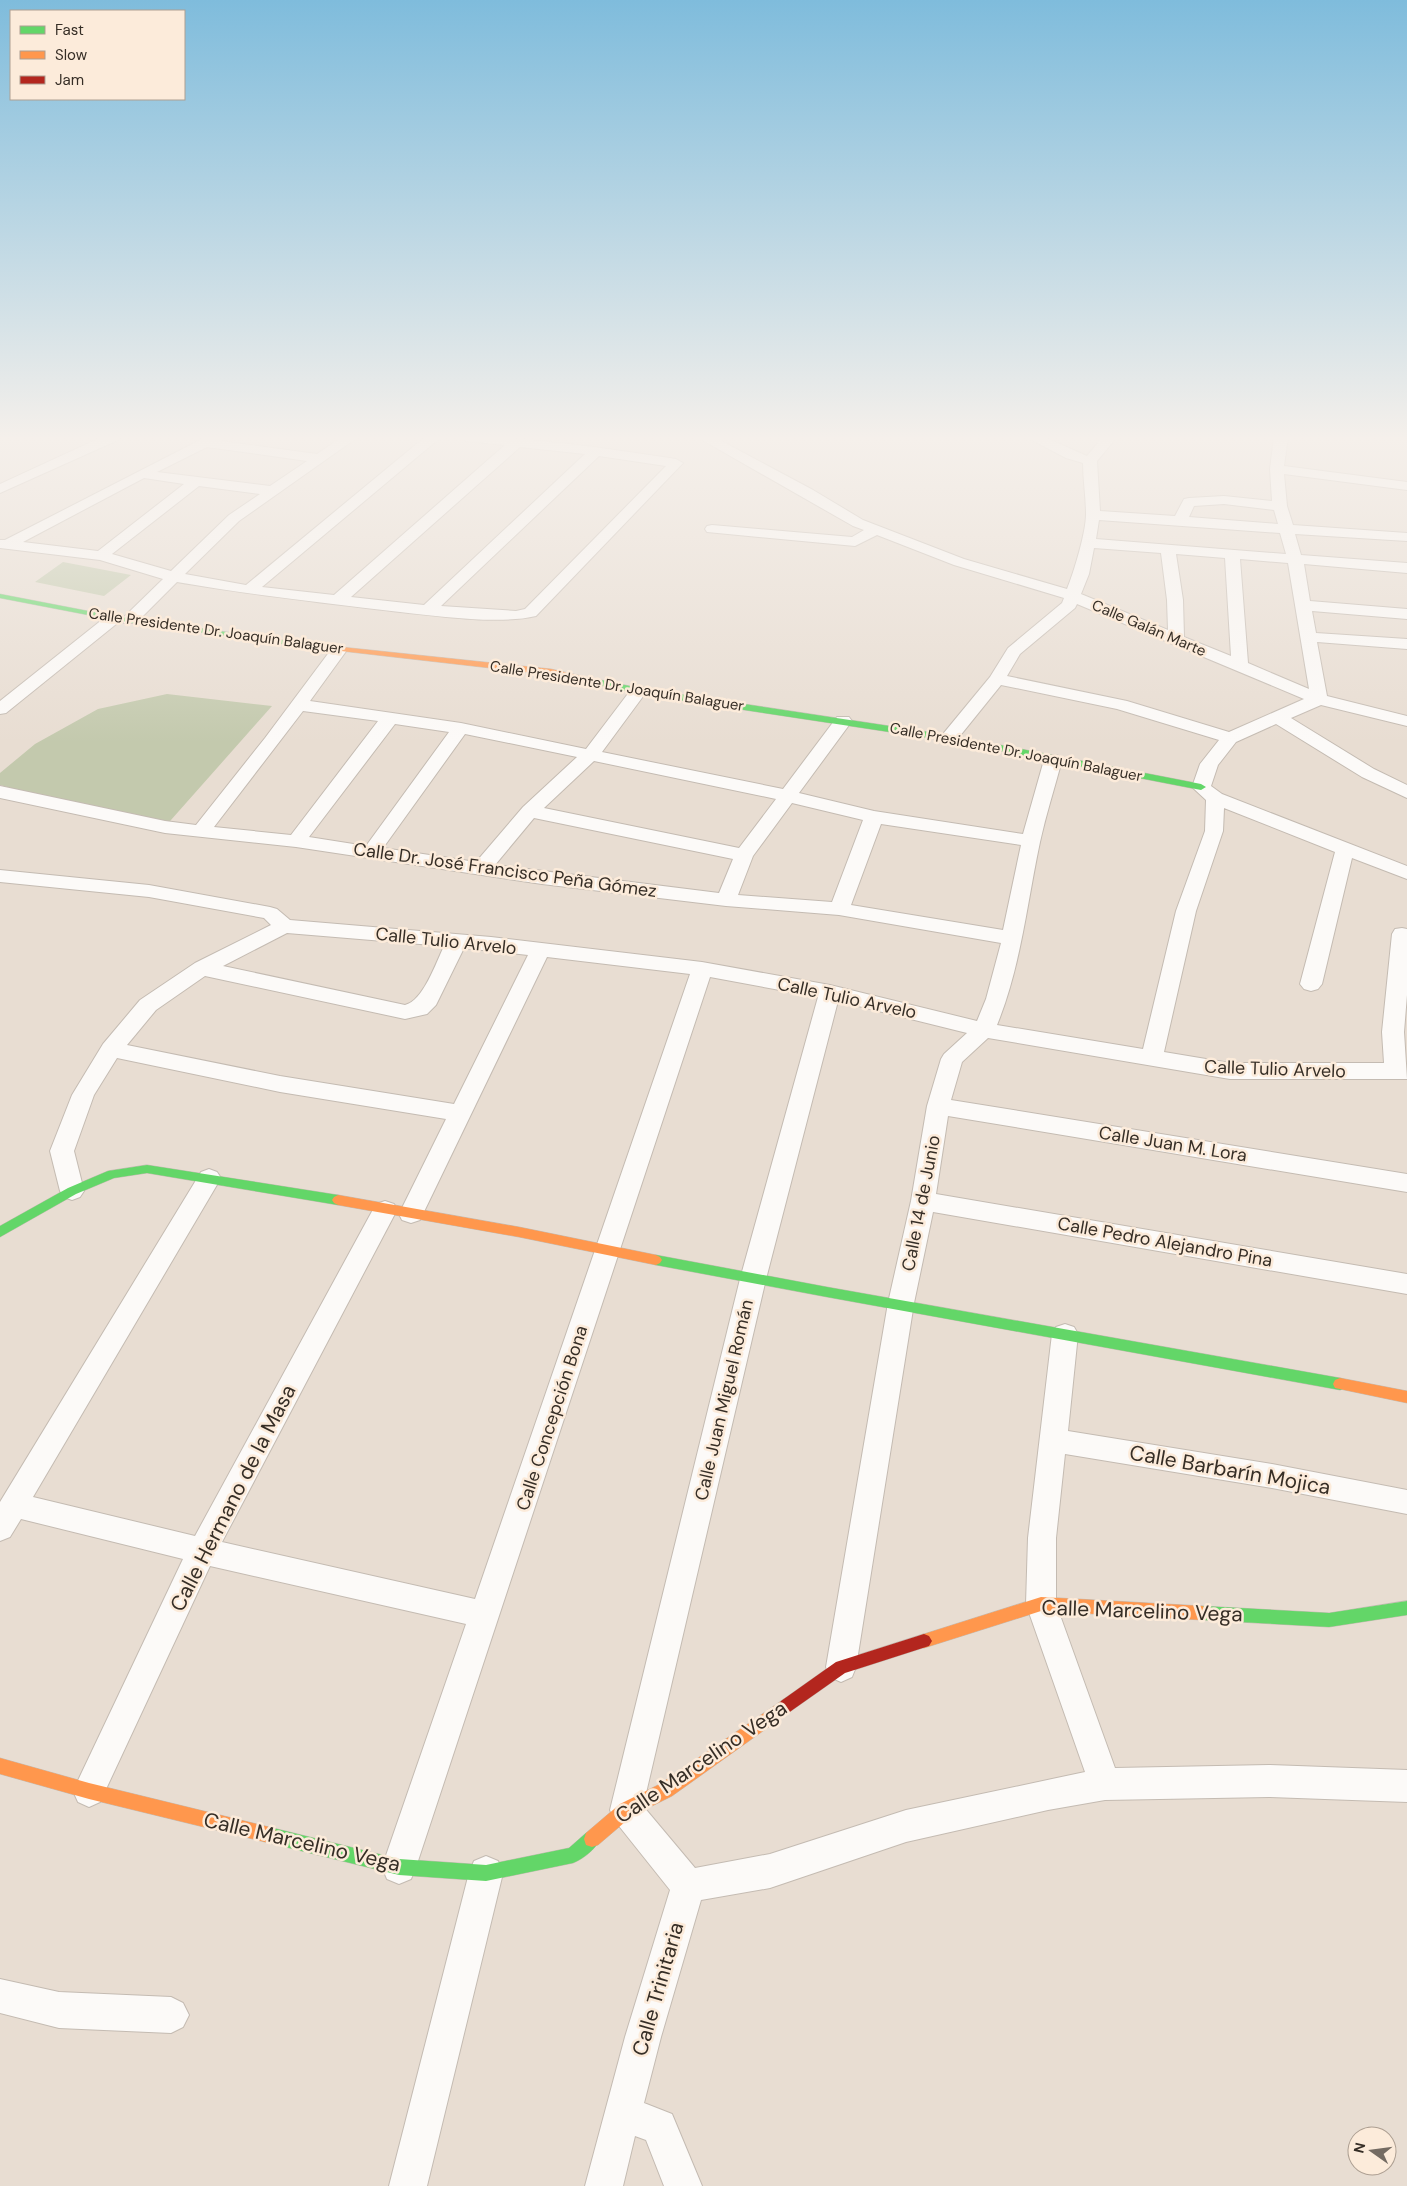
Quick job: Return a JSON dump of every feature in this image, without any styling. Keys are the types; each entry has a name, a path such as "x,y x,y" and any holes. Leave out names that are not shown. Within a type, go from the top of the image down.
{"street":[{"path":"101,556 122,539"},
{"path":"0,709 122,619 174,577 213,539"},
{"path":"249,590 311,539"},
{"path":"339,599 408,539"},
{"path":"428,610 503,539"},
{"path":"3,544 101,556 174,577 249,590 428,610 516,616 530,613 602,539"},
{"path":"822,539 855,542 860,539"},
{"name":"Calle Galán Marte","path":"899,539 959,562 1072,596 1318,699 1407,721"},
{"path":"949,738 997,679 1014,651 1069,605 1081,574 1089,539"},
{"path":"1152,1059 1186,912 1214,831 1208,792 1209,764 1230,738 1318,699 1295,559 1289,539"},
{"path":"1088,543 1407,568"},
{"path":"1168,549 1175,600 1176,639"},
{"path":"1232,554 1240,666"},
{"name":"Calle Presidente Dr. Joaquín Balaguer","path":"0,596 122,619 339,650 551,672 640,690 949,738 1208,792 1407,873"},
{"path":"1303,605 1407,614"},
{"path":"1308,637 1407,644"},
{"path":"202,830 339,650"},
{"path":"997,679 1121,705 1230,738"},
{"path":"480,870 530,811 590,755 640,690"},
{"path":"299,705 461,728 788,796 874,818 1031,841"},
{"path":"1277,717 1368,773 1407,792"},
{"path":"296,841 390,718"},
{"path":"726,900 744,855 843,721"},
{"path":"371,852 461,728"},
{"name":"Calle 14 de Junio","path":"841,1667 901,1303 923,1201 938,1106 952,1059 984,1030 997,999 1012,938 1031,841 1054,760"},
{"name":"Calle Dr. José Francisco Peña Gómez","path":"0,792 165,827 296,841 480,870 726,900 839,909 1012,938"},
{"path":"530,811 744,855"},
{"path":"839,909 874,818"},
{"path":"1311,984 1346,849"},
{"path":"0,876 158,892 270,913 284,926 202,968 148,1006 111,1049 83,1096 62,1151 72,1191"},
{"name":"Calle Tulio Arvelo","path":"284,926 457,941 702,969 830,992 984,1030 1230,1071 1401,1072"},
{"path":"1401,1072 1393,1032 1402,934"},
{"path":"202,968 405,1012 419,1009 428,1000 457,941"},
{"name":"Calle Hermano de la Masa","path":"89,1791 202,1550 398,1212 460,1113 540,951"},
{"name":"Calle Concepción Bona","path":"399,1867 702,969"},
{"name":"Calle Juan Miguel Román","path":"626,1810 753,1278 830,992"},
{"path":"111,1049 280,1084 460,1113"},
{"name":"Calle Juan M. Lora","path":"938,1106 1407,1183"},
{"path":"0,1232 72,1191 112,1174 147,1169 209,1178 753,1278 901,1303 1407,1397"},
{"path":"209,1178 7,1516 202,1550 485,1615"},
{"name":"Calle Pedro Alejandro Pina","path":"923,1201 1407,1284"},
{"path":"1065,1334 1042,1538 1041,1604 1105,1784"},
{"name":"Calle Barbarín Mojica","path":"1053,1440 1272,1476 1407,1502"},
{"name":"Calle Marcelino Vega","path":"0,1766 89,1791 399,1867 486,1873 573,1855 626,1810 666,1790 841,1667 1041,1604 1329,1620 1407,1608"},
{"path":"626,1810 688,1886 770,1871 906,1826 1048,1794 1105,1784 1269,1781 1407,1786"},
{"path":"408,2186 486,1873"},
{"name":"Calle Trinitaria","path":"604,2186 643,2037 688,1886"},
{"path":"0,1996 66,2010 171,2016"},
{"path":"622,2113 659,2127 683,2186"}],"green space":[{"path":"63,562 131,575 104,596 35,582"},
{"path":"167,694 272,706 163,829 0,785 0,773 35,744 98,709"}],"traffic: fast":[{"path":"0,596 114,618 297,644"},
{"path":"592,681 639,691 949,738 1201,787"},
{"path":"0,1232 72,1191 112,1174 147,1169 338,1200"},
{"path":"656,1260 1340,1384"},
{"path":"1202,1613 1329,1620 1407,1608"},
{"path":"269,1835 399,1867 486,1873 573,1855 592,1839"}],"traffic: slow":[{"path":"297,644 551,672 592,681"},
{"path":"338,1200 519,1232 656,1260"},
{"path":"1340,1384 1407,1397"},
{"path":"924,1641 1041,1604 1202,1613"},
{"path":"592,1839 626,1810 666,1790 786,1706"},
{"path":"0,1766 89,1791 269,1835"}],"traffic: jam":[{"path":"786,1706 841,1667 924,1641"}]}
